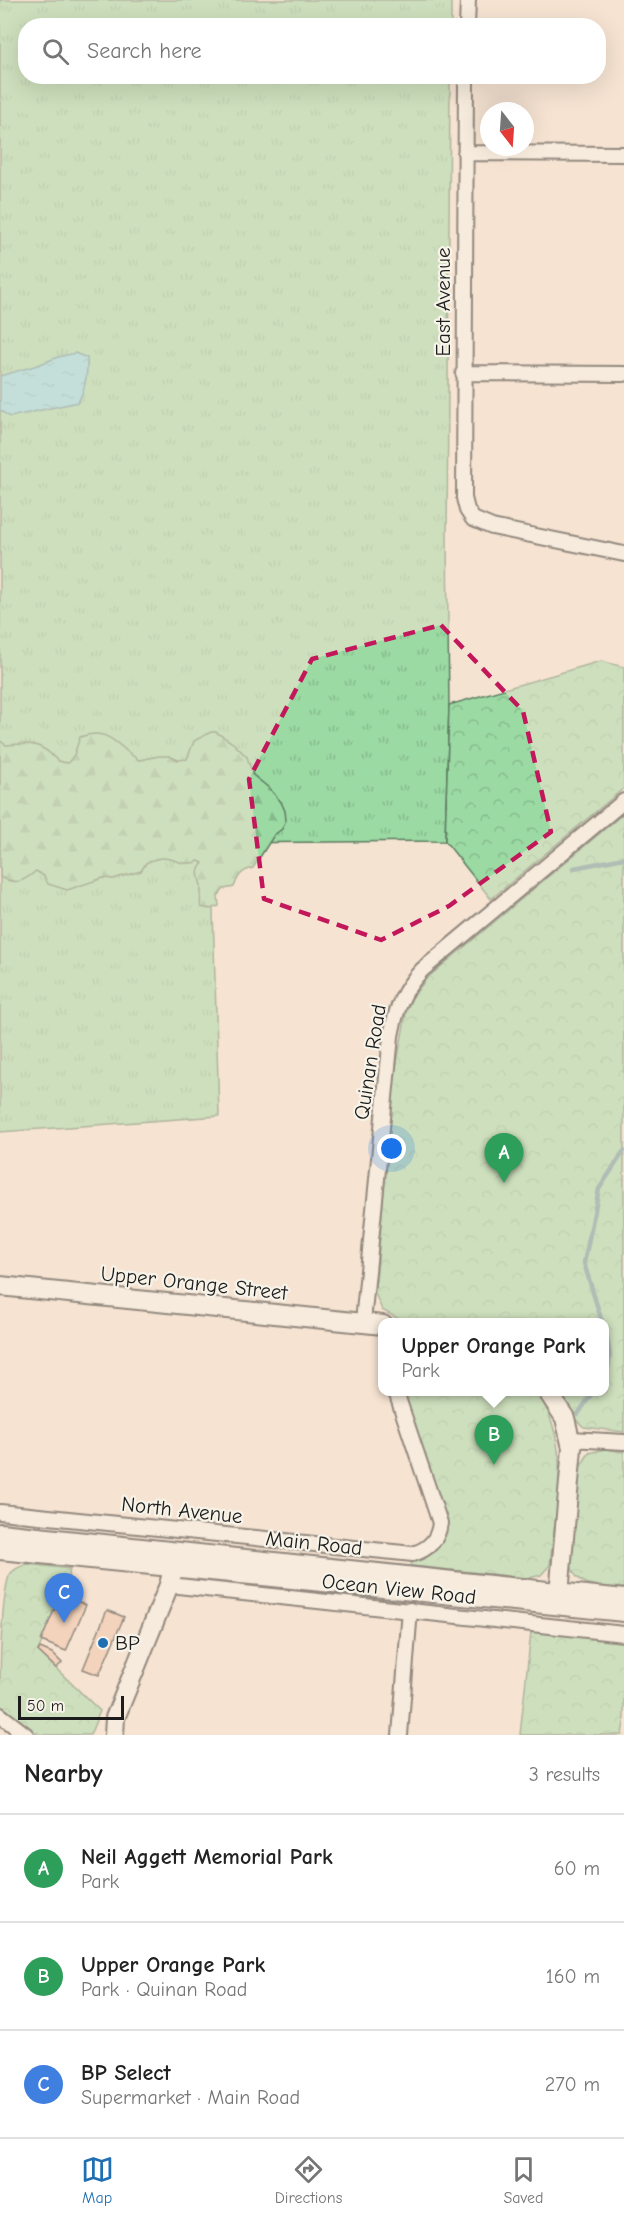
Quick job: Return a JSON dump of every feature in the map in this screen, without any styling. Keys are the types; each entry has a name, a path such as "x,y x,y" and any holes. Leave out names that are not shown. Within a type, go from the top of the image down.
{"street":[{"path":"467,18 468,0"},
{"name":"East Avenue","path":"466,84 464,498 470,514 479,523 624,554"},
{"path":"465,153 624,154"},
{"path":"463,373 624,374"},
{"name":"Quinan Road","path":"363,1322 391,1036 395,1015 404,993 422,970 624,801"},
{"name":"Upper Orange Street","path":"0,1286 378,1325"},
{"name":"North Avenue","path":"0,1512 413,1554 429,1547 436,1539 440,1523 397,1396"},
{"path":"551,1396 565,1418 571,1439 572,1458 558,1599"},
{"path":"571,1439 624,1442"},
{"name":"Main Road","path":"0,1543 558,1599 624,1612"},
{"path":"114,1735 115,1718 169,1585 176,1559"},
{"name":"Ocean View Road","path":"169,1585 624,1634"},
{"name":"Main Road","path":"558,1599 624,1599"},
{"path":"400,1735 410,1610"},
{"path":"0,1715 26,1735"}],"highlighted area":[{"path":"441,625 523,711 551,832 449,906 381,940 264,899 249,779 312,659"}],"green space":[{"path":"0,0 451,0 451,18 18,18 18,84 450,84 447,540 449,705 445,841 211,843 219,1116 0,1132"},
{"path":"601,661 624,667 624,788 491,899 445,841 449,705"},
{"path":"211,732 216,732 233,743 247,757 253,775 281,802 286,820 282,829 274,835 253,868 240,874 234,887 224,889 218,896 219,906 210,909 201,907 198,872 203,863 199,861 185,863 162,858 155,859 146,863 141,871 113,879 103,878 67,890 48,884 44,876 36,871 27,878 15,882 0,877 0,741 6,745 35,745 48,751 57,760 68,763 74,755 80,737 99,734 112,739 139,760 169,756 178,760 187,759 194,741"},
{"path":"624,813 624,1432 584,1427 576,1420 562,1396 609,1396 609,1318 397,1318 382,1310 375,1293 394,1078 407,1009 426,979"},
{"path":"403,1396 539,1396 548,1412 559,1454 558,1498 550,1565 541,1575 529,1578 411,1566 411,1561 426,1556 438,1548 445,1535 446,1519"},
{"path":"605,1449 624,1452 624,1588 586,1583 574,1574 571,1566 580,1467 589,1453"},
{"path":"28,1564 70,1569 38,1651 100,1711 90,1735 39,1735 0,1705 1,1639 6,1588 13,1571"},
{"path":"531,1632 624,1641 622,1735 520,1735"}],"water":[{"path":"75,353 87,358 86,381 78,402 10,417 0,410 0,376"}],"building":[{"path":"61,1594 86,1605 66,1651 41,1641"},
{"path":"107,1610 124,1617 99,1675 83,1669"},
{"path":"40,1648 52,1653 62,1663 56,1668 38,1651"}],"waterway":[{"path":"574,868 624,858"},
{"path":"601,1318 584,1263 599,1189 624,1151"},
{"path":"609,1348 609,1362"},
{"path":"578,1414 590,1396"}],"place":[{"name":"Neil Aggett Memorial Park","path":"504,1183"},
{"name":"Upper Orange Park","path":"494,1465"},
{"name":"BP Select","path":"64,1623"},
{"name":"BP","path":"103,1643"}]}
